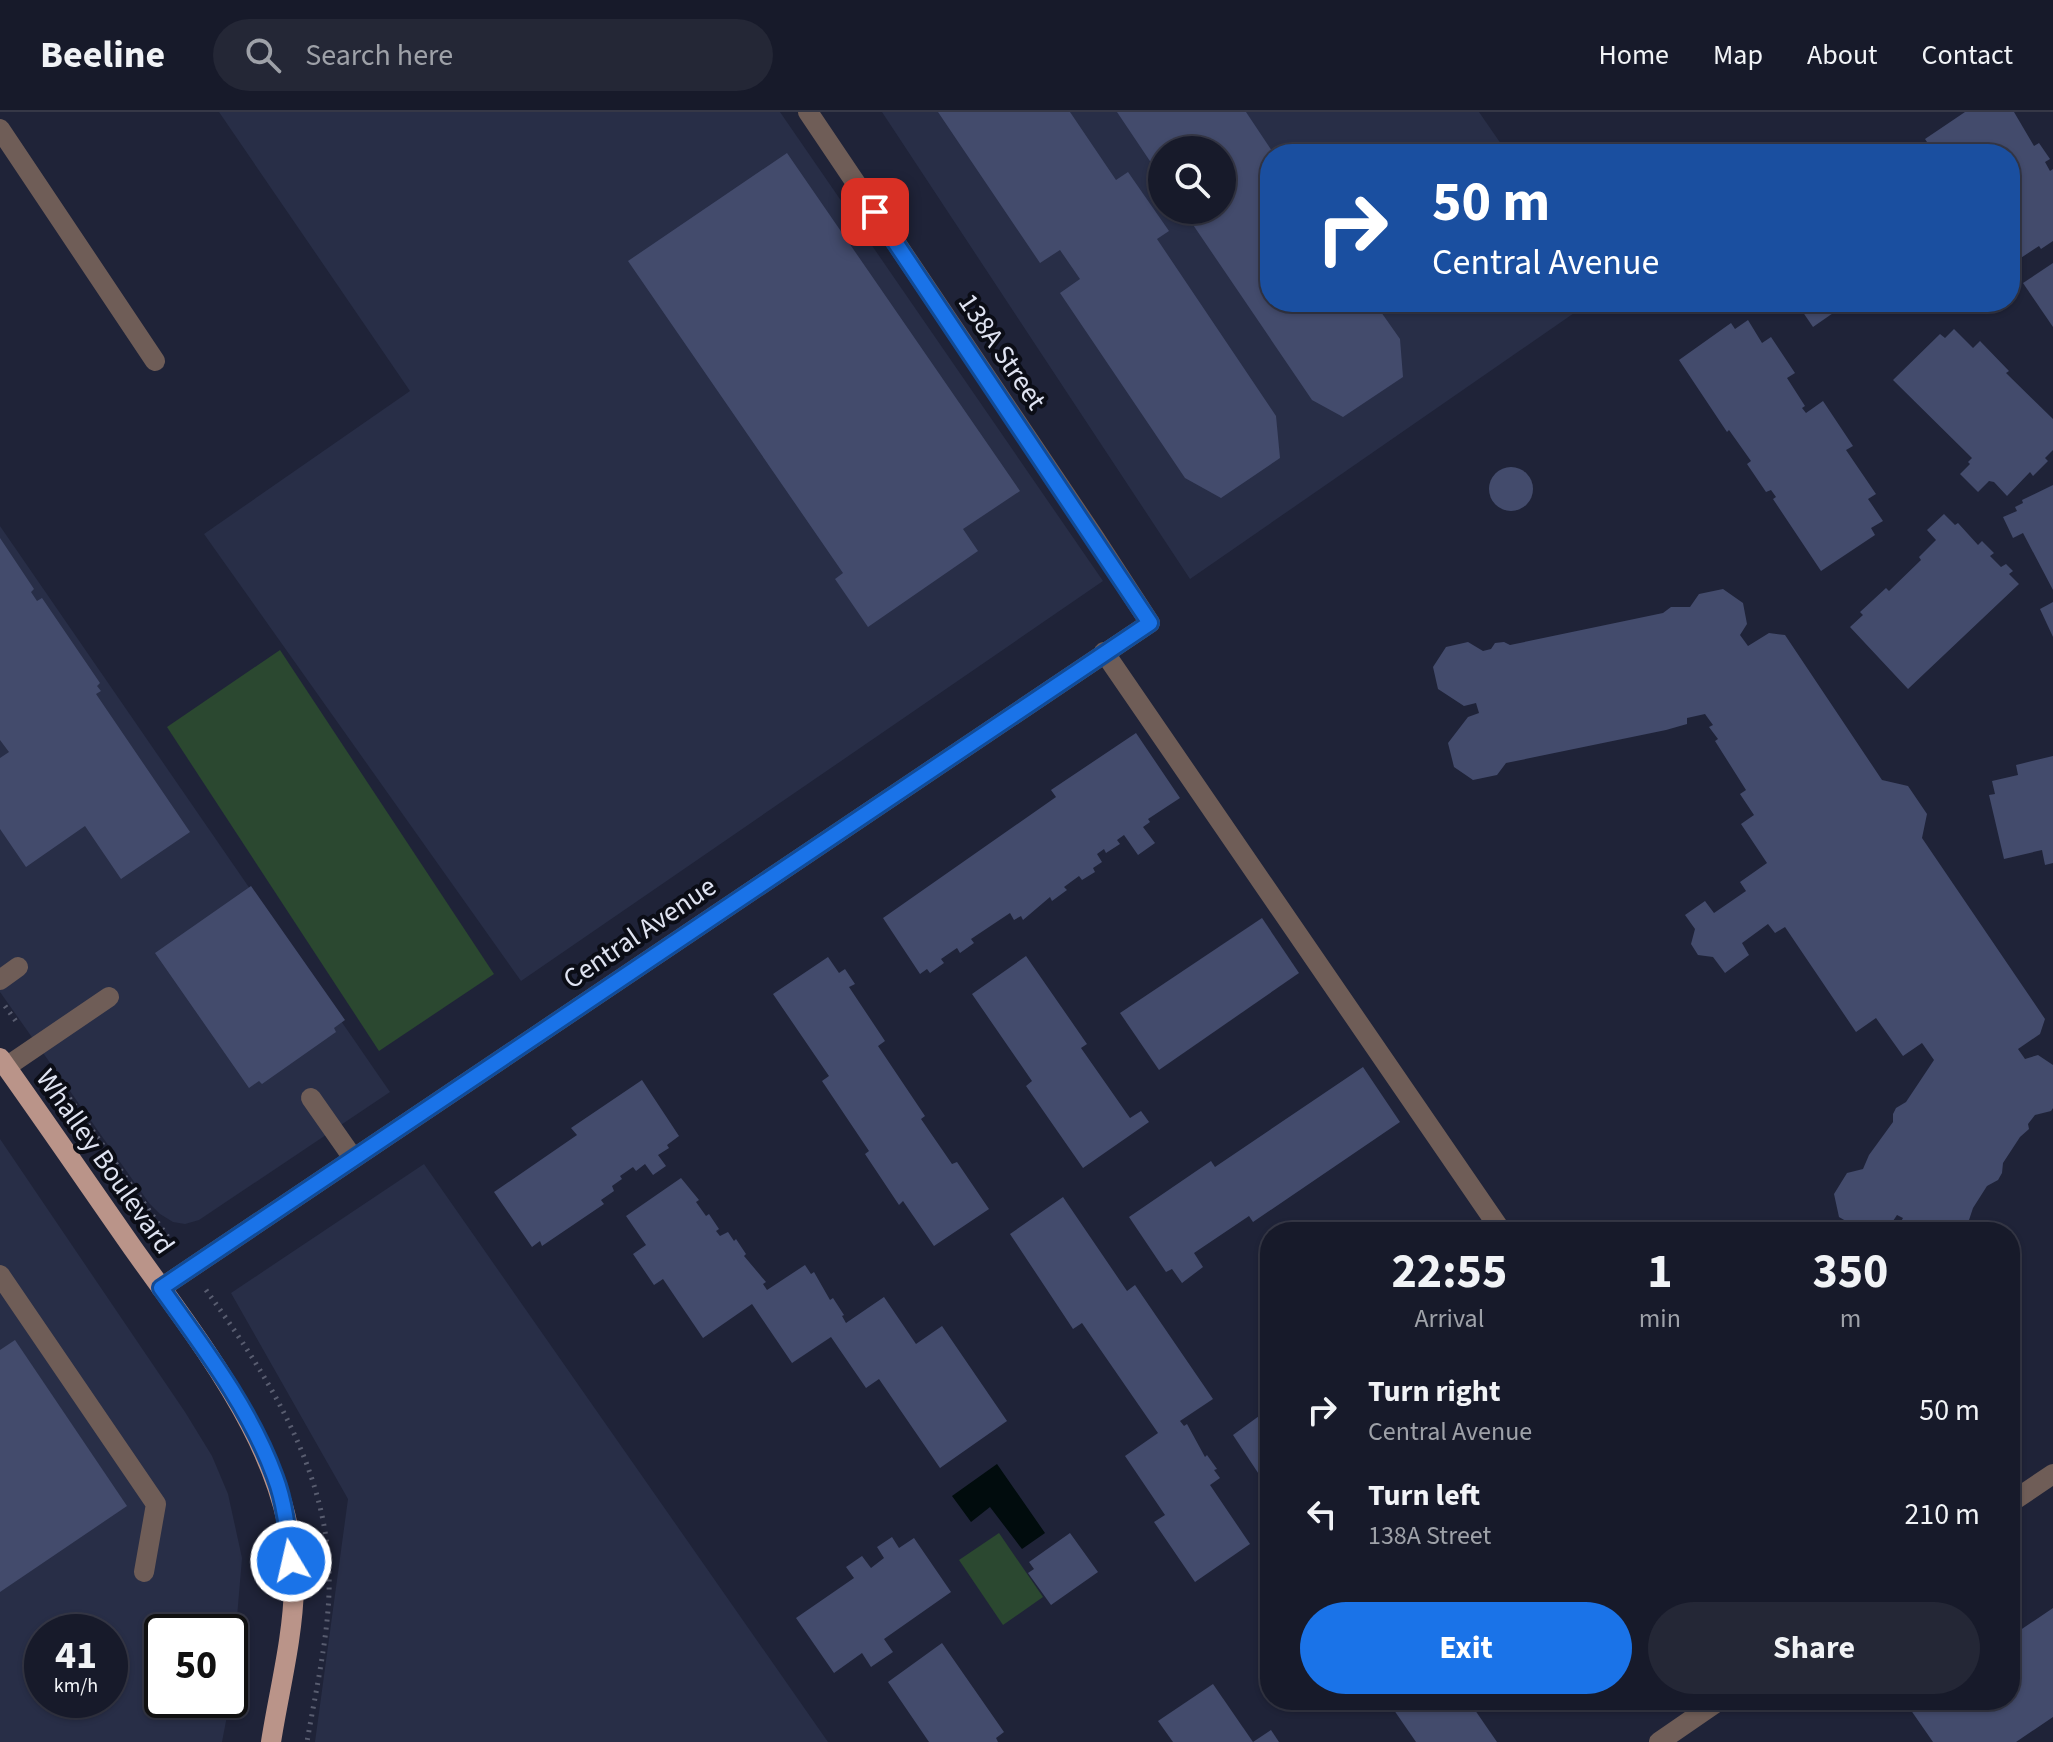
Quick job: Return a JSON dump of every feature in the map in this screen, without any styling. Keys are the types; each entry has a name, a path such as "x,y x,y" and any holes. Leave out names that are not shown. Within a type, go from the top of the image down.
{"main road":[{"name":"Whalley Boulevard","path":"3,1063 215,1365 249,1422 276,1478 294,1585 271,1742"}],"street":[{"name":"138A Street","path":"808,112 1150,623"},
{"path":"0,129 155,361"},
{"name":"Central Avenue","path":"161,1288 1150,623"},
{"path":"1104,652 1495,1222"},
{"path":"0,980 18,967"},
{"path":"3,1063 109,997"},
{"path":"311,1098 353,1158"},
{"path":"0,1275 156,1504 144,1572"},
{"path":"2020,1496 2053,1474"},
{"path":"1659,1742 1705,1710"}],"shaded area":[{"path":"219,112 780,112 1103,581 521,981 204,534 410,391"},
{"path":"882,112 1479,112 1501,144 1260,144 1260,312 1576,312 1190,579"},
{"path":"0,526 390,1092 199,1220 185,1224 173,1222 149,1203 0,992"},
{"path":"0,1139 185,1412 212,1456 228,1494 242,1558 237,1614 144,1614 144,1718 227,1718 222,1742 0,1742"},
{"path":"424,1164 828,1742 315,1742 348,1499 231,1293"},
{"path":"997,1464 1045,1533 1022,1549 990,1507 971,1522 952,1496"}],"green space":[{"path":"280,650 494,974 379,1051 167,727"},
{"path":"999,1533 1043,1597 1003,1625 959,1560"}],"building":[{"path":"938,112 1070,112 1116,180 1128,172 1148,201 1148,224 1164,224 1169,231 1157,239 1276,416 1280,458 1221,498 1185,478 1060,293 1080,279 1060,250 1040,263"},
{"path":"1117,112 1246,112 1267,144 1260,144 1260,312 1381,312 1400,339 1403,377 1343,417 1312,400 1193,224 1236,224 1236,136 1148,136 1148,158"},
{"path":"1965,112 2014,112 2034,146 2039,143 2050,159 2045,162 2050,171 2053,169 2053,241 2020,258 2020,144 1928,144 1925,139"},
{"path":"787,153 1020,491 963,529 978,551 868,627 835,579 843,573 628,261"},
{"path":"2053,263 2053,327 2023,283"},
{"path":"1803,312 1835,312 1813,327"},
{"path":"1748,320 1762,343 1771,337 1795,373 1787,378 1805,406 1802,408 1806,413 1823,401 1853,446 1846,450 1876,494 1868,499 1883,521 1871,528 1875,535 1821,571 1773,499 1776,497 1771,490 1766,492 1747,464 1751,461 1729,430 1727,432 1679,360 1731,323 1735,329"},
{"path":"1954,329 1973,348 1980,341 2009,371 2006,373 2053,419 2053,450 2045,458 2048,461 2033,476 2030,472 2007,496 1994,482 1989,481 1978,492 1960,474 1972,458 1893,380 1940,334 1945,338"},
{"path":"1511,467 1527,473 1533,489 1527,505 1511,511 1495,505 1489,489 1495,473"},
{"path":"2053,485 2053,590 2023,533 2013,538 2003,517 2017,511 2015,507 2023,503 2022,500"},
{"path":"1944,514 1955,525 1958,523 1978,545 1982,541 1994,553 1990,556 2001,567 2006,564 2013,571 2009,574 2019,584 1908,689 1850,627 1863,615 1860,612 1886,588 1889,591 1921,560 1919,557 1936,540 1927,530"},
{"path":"0,538 34,589 31,592 37,601 42,598 100,683 97,686 101,691 96,694 190,832 121,879 85,826 26,867 0,829 0,758 9,752 0,740"},
{"path":"1723,589 1743,603 1747,624 1740,635 1748,646 1769,633 1785,635 1882,780 1908,786 1927,814 1922,838 2045,1019 2040,1034 2018,1049 2025,1059 2038,1055 2053,1065 2053,1108 2035,1115 2028,1124 2029,1129 2003,1163 1998,1180 1987,1186 1967,1222 1901,1222 1903,1218 1897,1215 1892,1222 1848,1222 1839,1217 1834,1194 1847,1173 1863,1169 1869,1155 1893,1122 1896,1108 1906,1102 1934,1060 1922,1043 1903,1056 1876,1018 1856,1032 1785,927 1775,933 1768,924 1742,943 1749,955 1725,973 1713,957 1698,955 1691,944 1695,929 1685,915 1705,901 1714,913 1746,891 1740,882 1767,863 1741,824 1754,815 1740,794 1746,790 1715,741 1718,739 1709,727 1713,725 1705,714 1687,718 1687,724 1666,730 1506,763 1497,775 1473,780 1454,767 1448,743 1468,717 1479,713 1476,703 1464,706 1438,689 1433,667 1446,647 1468,642 1483,651 1491,649 1495,643 1510,645 1663,613 1671,607 1690,607 1699,594"},
{"path":"2053,602 2053,637 2040,609"},
{"path":"1136,733 1180,798 1148,819 1150,822 1143,827 1155,843 1138,855 1124,835 1117,840 1120,844 1106,853 1104,849 1097,854 1102,862 1093,868 1095,872 1082,880 1079,876 1064,887 1067,890 1052,901 1050,897 1023,920 1021,916 1014,920 1010,913 971,939 974,943 960,953 957,948 941,959 944,963 930,973 927,969 920,974 883,918 1056,797 1051,790"},
{"path":"2053,756 2053,863 2045,865 2042,850 2004,859 1989,795 1995,794 1992,781 2018,775 2016,765"},
{"path":"251,886 345,1020 334,1028 336,1032 262,1084 259,1081 249,1088 155,953"},
{"path":"1262,918 1299,973 1159,1070 1120,1013"},
{"path":"1026,956 1087,1044 1081,1048 1130,1118 1141,1111 1149,1122 1083,1168 1026,1086 1032,1081 972,994"},
{"path":"828,957 839,973 845,969 855,984 849,987 885,1041 878,1046 925,1116 921,1119 952,1164 957,1162 989,1209 934,1246 903,1201 899,1205 865,1154 869,1151 822,1081 829,1076 773,994"},
{"path":"1363,1067 1400,1122 1253,1222 1249,1216 1194,1253 1203,1267 1182,1283 1172,1269 1166,1272 1129,1217 1211,1161 1215,1167"},
{"path":"642,1080 679,1136 658,1155 666,1166 653,1175 645,1164 636,1171 633,1167 612,1186 614,1191 601,1200 604,1204 542,1246 540,1241 532,1247 494,1192 577,1135 571,1128"},
{"path":"681,1178 699,1200 696,1202 706,1216 709,1214 720,1236 728,1232 734,1241 736,1239 746,1254 744,1256 766,1282 763,1284 767,1290 805,1265 811,1274 814,1272 830,1300 833,1298 846,1323 884,1297 916,1344 942,1326 1007,1421 940,1468 879,1379 866,1388 831,1337 792,1363 752,1304 703,1338 663,1279 654,1285 633,1254 646,1245 626,1216"},
{"path":"1063,1197 1127,1291 1135,1285 1213,1399 1180,1421 1184,1426 1187,1424 1205,1457 1207,1455 1217,1469 1214,1470 1220,1478 1210,1485 1250,1544 1195,1582 1154,1522 1165,1515 1125,1456 1158,1433 1082,1323 1073,1329 1010,1234"},
{"path":"15,1340 127,1506 0,1592 0,1350"},
{"path":"1260,1415 1260,1476 1233,1435"},
{"path":"1070,1533 1098,1572 1051,1605 1028,1573 1034,1569 1029,1562"},
{"path":"892,1537 899,1548 914,1538 951,1592 884,1639 893,1652 871,1667 862,1653 834,1673 796,1618 854,1578 846,1567 862,1556 871,1568 884,1558 877,1547"},
{"path":"2053,1608 2053,1717 2016,1742 1933,1742 1911,1710 2020,1710 2020,1630"},
{"path":"942,1643 1004,1732 996,1738 998,1742 929,1742 888,1682"},
{"path":"1213,1684 1253,1742 1173,1742 1158,1721"},
{"path":"1394,1710 1475,1710 1497,1742 1416,1742"},
{"path":"1271,1730 1279,1742 1253,1742"}],"route":[{"path":"291,1561 276,1478 249,1422 215,1365 161,1288 1150,623 875,212"}]}
